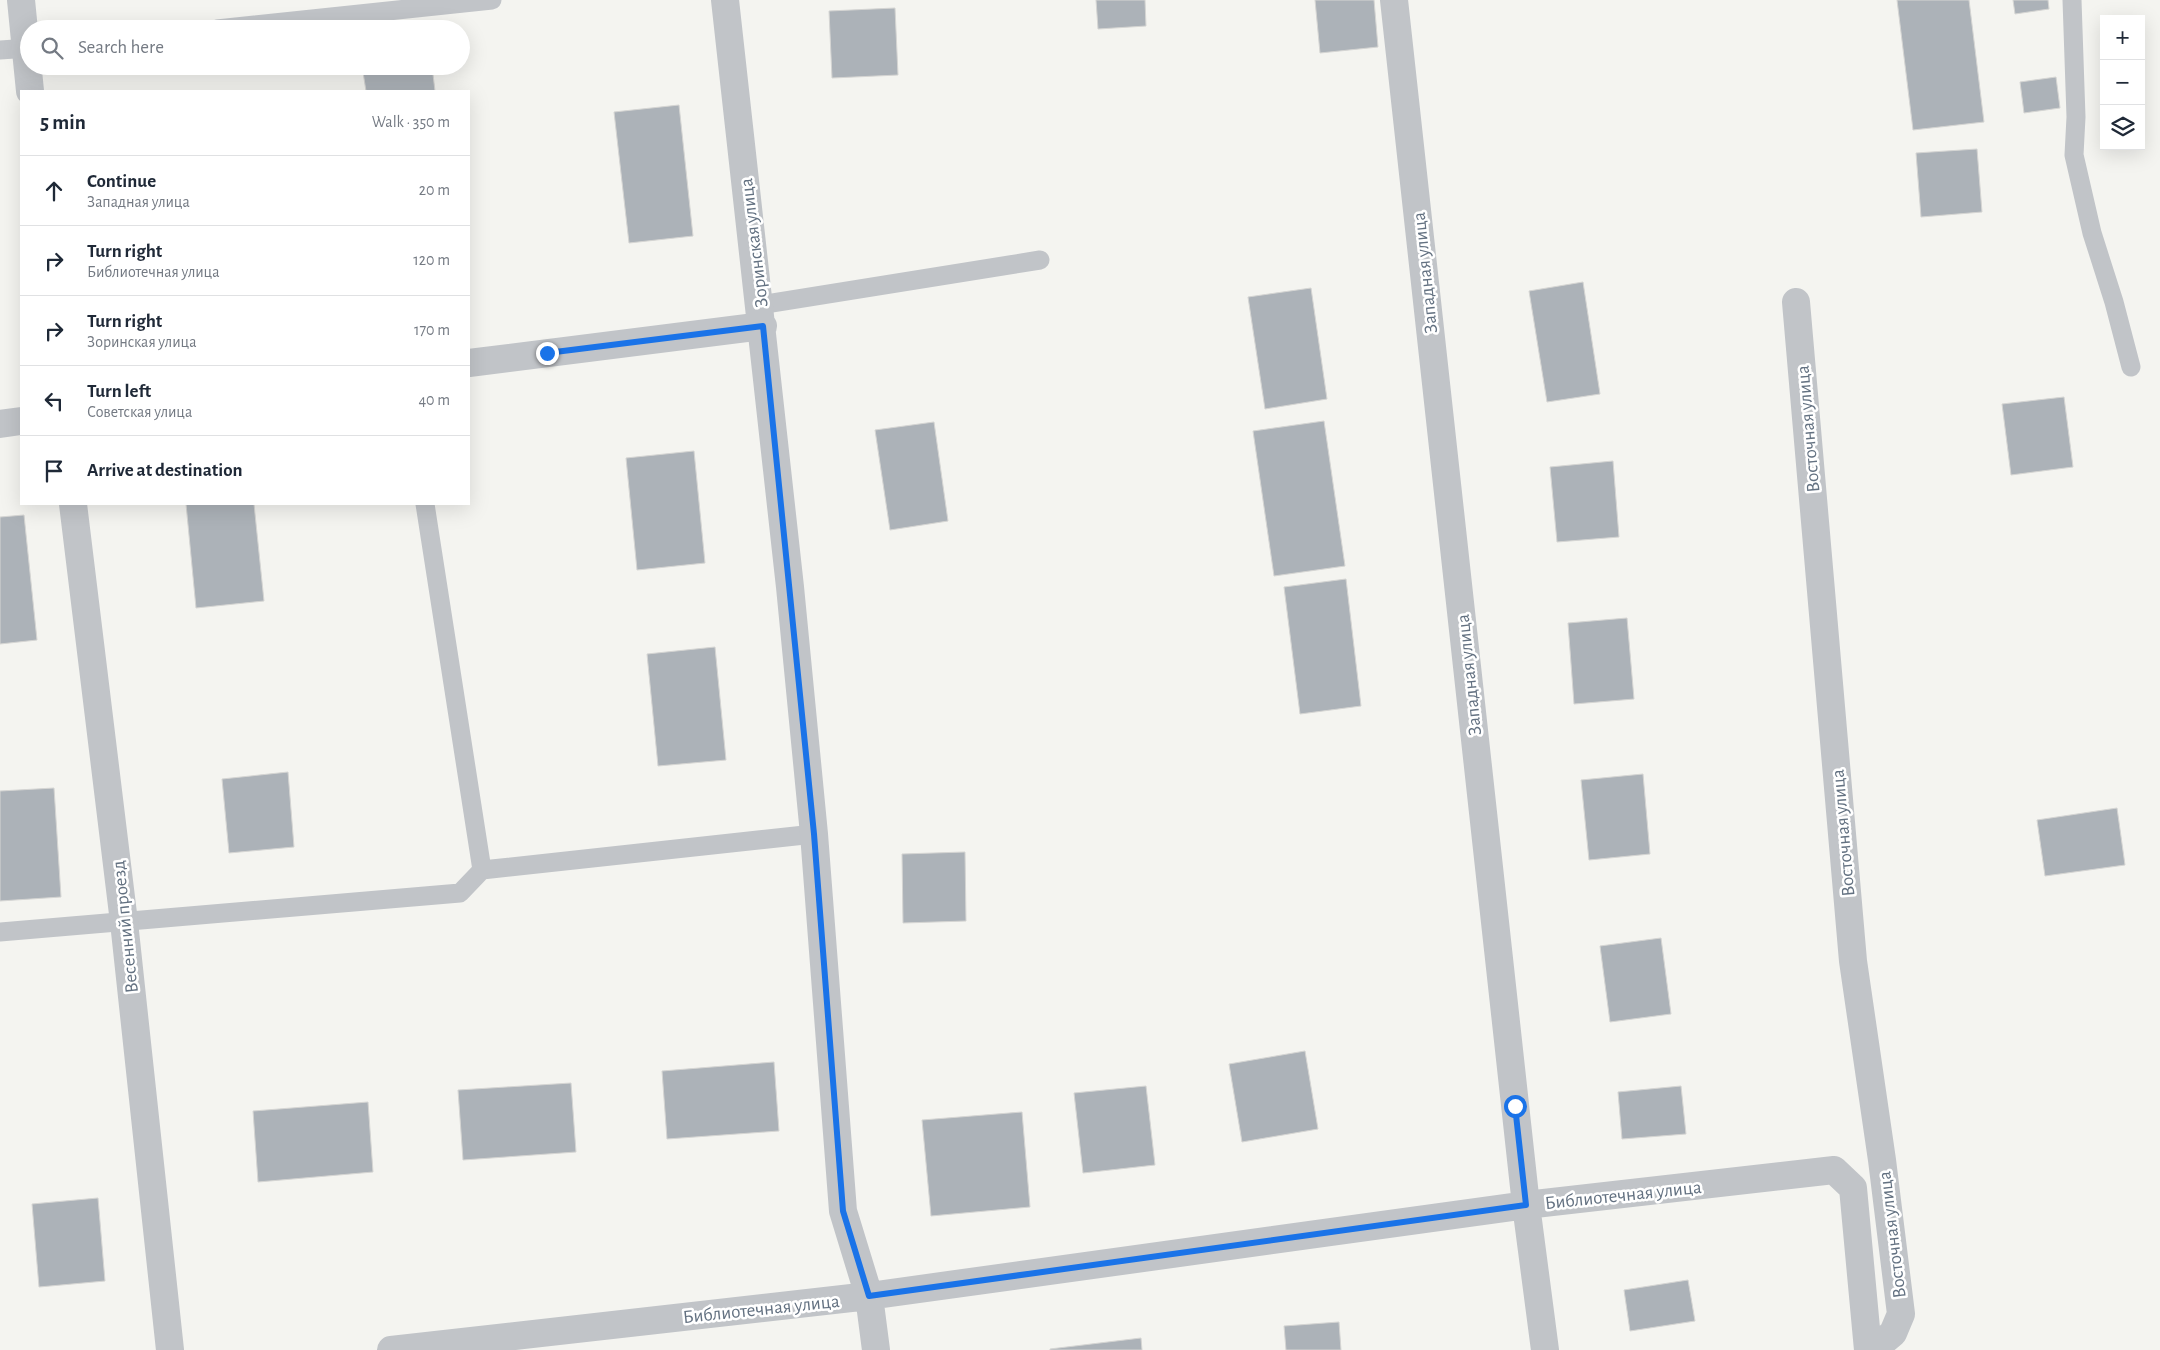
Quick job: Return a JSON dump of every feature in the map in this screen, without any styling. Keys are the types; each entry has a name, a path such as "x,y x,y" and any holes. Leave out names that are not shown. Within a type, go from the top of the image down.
{"street":[{"path":"18,49 21,0"},
{"name":"Зоринская улица","path":"725,0 761,315 814,834 843,1211 869,1296 876,1350"},
{"name":"Западная улица","path":"1394,0 1526,1205 1545,1350"},
{"path":"25,75 30,90"},
{"name":"Восточная улица","path":"1796,302 1853,961 1882,1160 1901,1314 1894,1333 1872,1350"},
{"path":"470,363 761,315"},
{"path":"0,424 20,422"},
{"name":"Весенний проезд","path":"73,505 124,922 170,1350"},
{"name":"Библиотечная улица","path":"392,1350 869,1296 1526,1205 1834,1170 1853,1188 1868,1350"}],"lane":[{"path":"302,20 492,0"},
{"path":"2072,0 2076,116 2074,155 2092,233 2114,302 2131,367"},
{"path":"761,315 1040,260"},
{"path":"425,505 482,870"},
{"path":"0,932 460,893 482,870 814,834"}],"building":[{"path":"1096,0 1145,0 1146,26 1098,29"},
{"path":"1315,0 1374,0 1378,47 1320,53"},
{"path":"1897,0 1969,0 1984,122 1913,130"},
{"path":"2013,0 2048,0 2049,9 2015,14"},
{"path":"895,8 898,75 832,78 829,11"},
{"path":"363,75 433,75 435,90 366,90"},
{"path":"2056,77 2060,108 2024,113 2020,82"},
{"path":"679,105 693,236 629,243 614,112"},
{"path":"1977,149 1982,212 1921,217 1916,153"},
{"path":"1583,282 1600,394 1547,402 1529,291"},
{"path":"1311,288 1327,399 1265,409 1248,297"},
{"path":"2064,397 2073,467 2011,475 2002,404"},
{"path":"1324,421 1345,566 1274,576 1253,431"},
{"path":"934,422 948,521 890,530 875,430"},
{"path":"694,451 705,563 637,570 626,458"},
{"path":"1613,461 1619,537 1557,542 1550,467"},
{"path":"186,505 254,505 264,601 196,608"},
{"path":"24,515 37,640 0,644 0,517"},
{"path":"1346,579 1361,706 1300,714 1284,587"},
{"path":"1627,618 1634,699 1574,704 1568,623"},
{"path":"715,647 726,760 658,766 647,654"},
{"path":"288,772 294,847 229,853 222,779"},
{"path":"1643,774 1650,854 1589,860 1581,780"},
{"path":"54,788 61,897 0,901 0,791"},
{"path":"2117,808 2125,865 2045,876 2037,820"},
{"path":"965,852 966,921 903,923 902,854"},
{"path":"1661,938 1671,1014 1610,1022 1600,946"},
{"path":"1305,1051 1318,1129 1242,1142 1229,1064"},
{"path":"774,1062 779,1131 667,1139 662,1071"},
{"path":"571,1083 576,1152 463,1160 458,1090"},
{"path":"1146,1086 1155,1165 1083,1173 1074,1093"},
{"path":"1681,1086 1686,1134 1622,1139 1618,1092"},
{"path":"368,1102 373,1172 258,1182 253,1111"},
{"path":"1022,1112 1030,1207 931,1216 922,1120"},
{"path":"98,1198 105,1281 39,1287 32,1204"},
{"path":"1688,1280 1695,1321 1630,1331 1624,1290"},
{"path":"1339,1322 1341,1350 1286,1350 1284,1326"},
{"path":"1141,1338 1142,1350 1050,1350 1050,1349"}],"route":[{"path":"547,353 763,326 814,834 843,1211 869,1296 1526,1205 1515,1106"}]}
